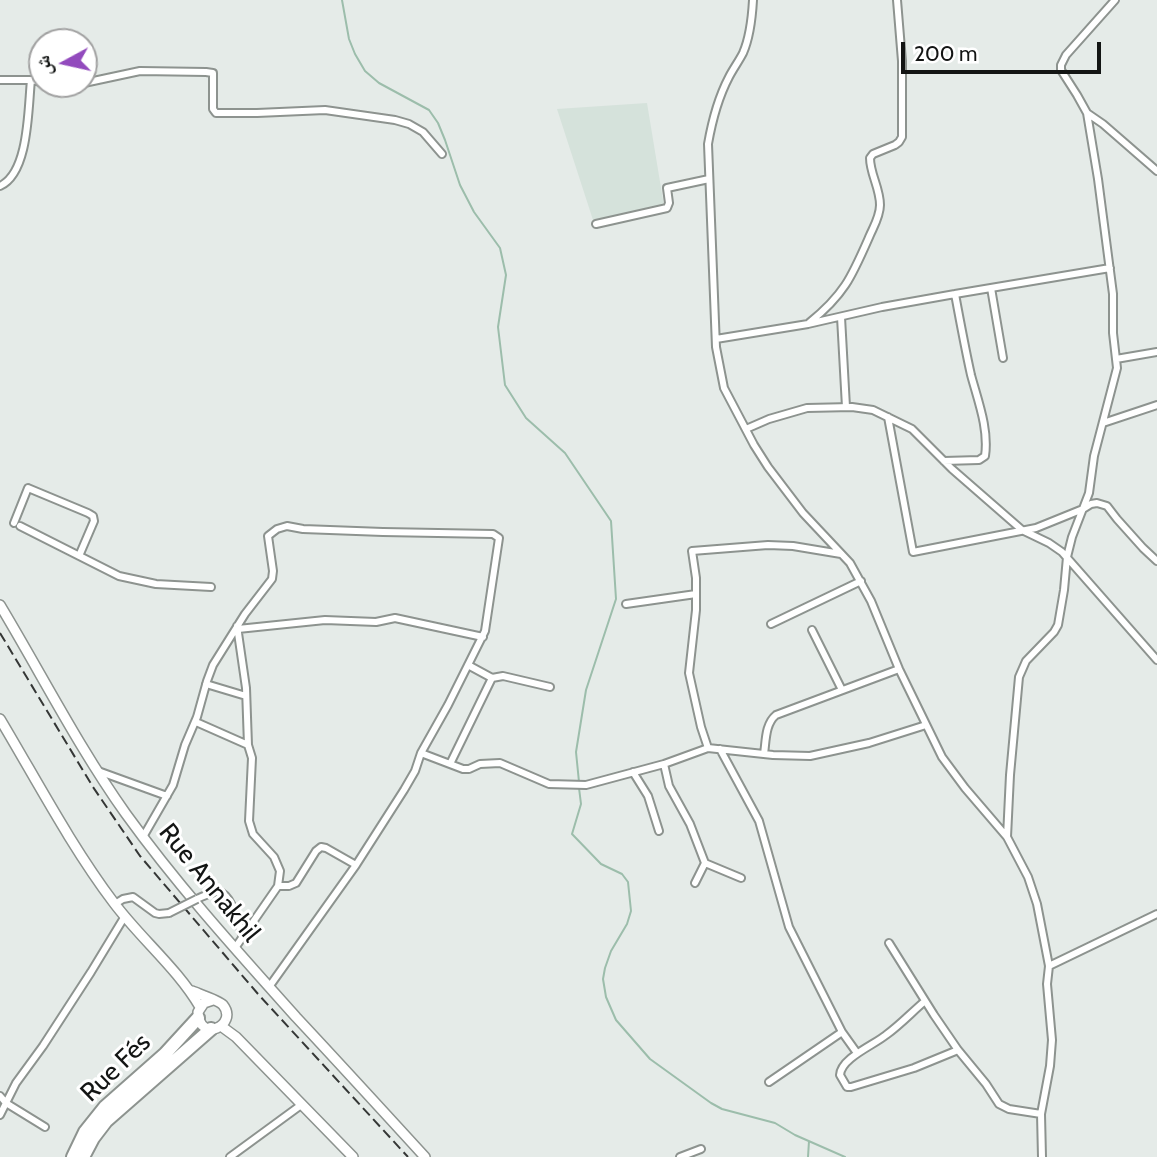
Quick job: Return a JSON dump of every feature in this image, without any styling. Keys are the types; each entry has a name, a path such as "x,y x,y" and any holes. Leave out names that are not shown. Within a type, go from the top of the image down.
{"highway":[{"name":"Rue Fés","path":"73,1157 85,1132 105,1107 165,1054 199,1012"},
{"name":"Rue Fés","path":"83,1157 106,1121 220,1025"}],"street":[{"path":"753,0 750,31 714,114 708,144 716,339 720,375 724,388 768,467 803,513 843,555 861,581 899,669 942,757 1007,837 1028,877 1037,904 1049,966 1047,984 1052,1040 1041,1114 1042,1157"},
{"path":"808,324 828,307 847,285 880,212 870,158 900,142 902,137 902,61 897,0"},
{"path":"1007,837 1019,677 1026,661 1058,625 1067,557 1089,493 1094,456 1114,380 1116,359 1113,294 1087,113 1062,74 1061,65 1066,55 1115,0"},
{"path":"98,80 140,71 213,73 212,105 216,113 325,110 395,120 423,132 442,154"},
{"path":"0,80 28,80"},
{"path":"0,186 14,174 22,156 29,98"},
{"path":"1087,113 1157,171"},
{"path":"596,224 667,208 667,188 709,179"},
{"path":"716,339 1110,268"},
{"path":"992,288 1003,358"},
{"path":"944,461 979,460 985,456 986,448 983,421 955,294"},
{"path":"841,317 846,407"},
{"path":"1116,359 1157,352"},
{"path":"1103,423 1157,405"},
{"path":"746,429 807,408 846,407 873,410 888,416 916,433 1022,530 1049,543 1067,557 1157,660"},
{"path":"888,416 913,552 1047,525 1097,503 1107,506 1157,561"},
{"path":"79,556 94,521 93,516 28,488 17,524 79,556 119,576 156,584 211,587"},
{"path":"143,837 173,785 213,665 272,579 268,536 274,530 282,526 383,532 493,534 499,538 483,637 421,753 415,771 356,865 269,987"},
{"path":"708,748 689,673 696,594 692,551 768,545 843,555"},
{"path":"771,624 861,581"},
{"path":"626,604 696,594"},
{"name":"Rue Annakhil","path":"0,605 98,771 143,837 205,916 425,1157"},
{"path":"237,627 325,620 376,622 396,618 483,637"},
{"path":"235,948 278,886 280,871 278,863 253,834 248,821 252,758 248,746 246,696 237,627"},
{"path":"812,630 842,690"},
{"path":"468,665 492,678 503,676 550,687"},
{"path":"764,754 768,726 773,717 899,669"},
{"path":"450,764 492,678"},
{"path":"206,684 246,696"},
{"path":"0,719 86,864 115,904 190,990 201,1023 220,1025 236,1037 353,1157"},
{"path":"196,722 248,746"},
{"path":"421,753 463,769 500,762 549,784 586,785 664,764 708,748 810,756 869,743 926,724"},
{"path":"720,749 759,821 789,927 842,1032 858,1053"},
{"path":"664,764 669,786 690,824 705,863 741,878"},
{"path":"98,771 167,796"},
{"path":"634,772 648,796 660,831"},
{"path":"278,886 296,883 321,847 356,865"},
{"path":"695,883 705,863"},
{"path":"115,904 126,897 133,897 155,913 169,913 214,892 223,893 230,901 243,937"},
{"path":"1049,966 1157,914"},
{"path":"0,1115 16,1083 43,1046 125,916"},
{"path":"889,943 958,1050 1002,1106 1041,1114"},
{"path":"190,990 222,1004 225,1009 220,1025"},
{"name":"Rue Fés","path":"199,1012 208,1001 213,1000"},
{"path":"925,1001 888,1034 858,1053 840,1070 840,1075 849,1088 914,1068 958,1050"},
{"path":"769,1082 842,1032"},
{"path":"0,1096 45,1127"},
{"path":"230,1157 301,1105"},
{"path":"680,1157 701,1149"}],"shaded area":[{"path":"647,103 664,206 593,220 557,109"}],"waterway":[{"path":"342,0 349,39 365,71 379,83 429,110 438,123 460,185 474,212 500,248 506,275 498,327 505,385 526,418 565,453 611,521 616,599 586,690 576,752 579,782"},
{"path":"579,788 581,804 572,834 601,864 622,874 628,882 631,911 627,924 611,951 603,979 606,997 616,1020 650,1059 711,1103 722,1109 775,1123 845,1157"},
{"path":"808,1157 809,1141"}],"railway":[{"path":"0,633 93,787 140,856 258,994 408,1157"}]}
